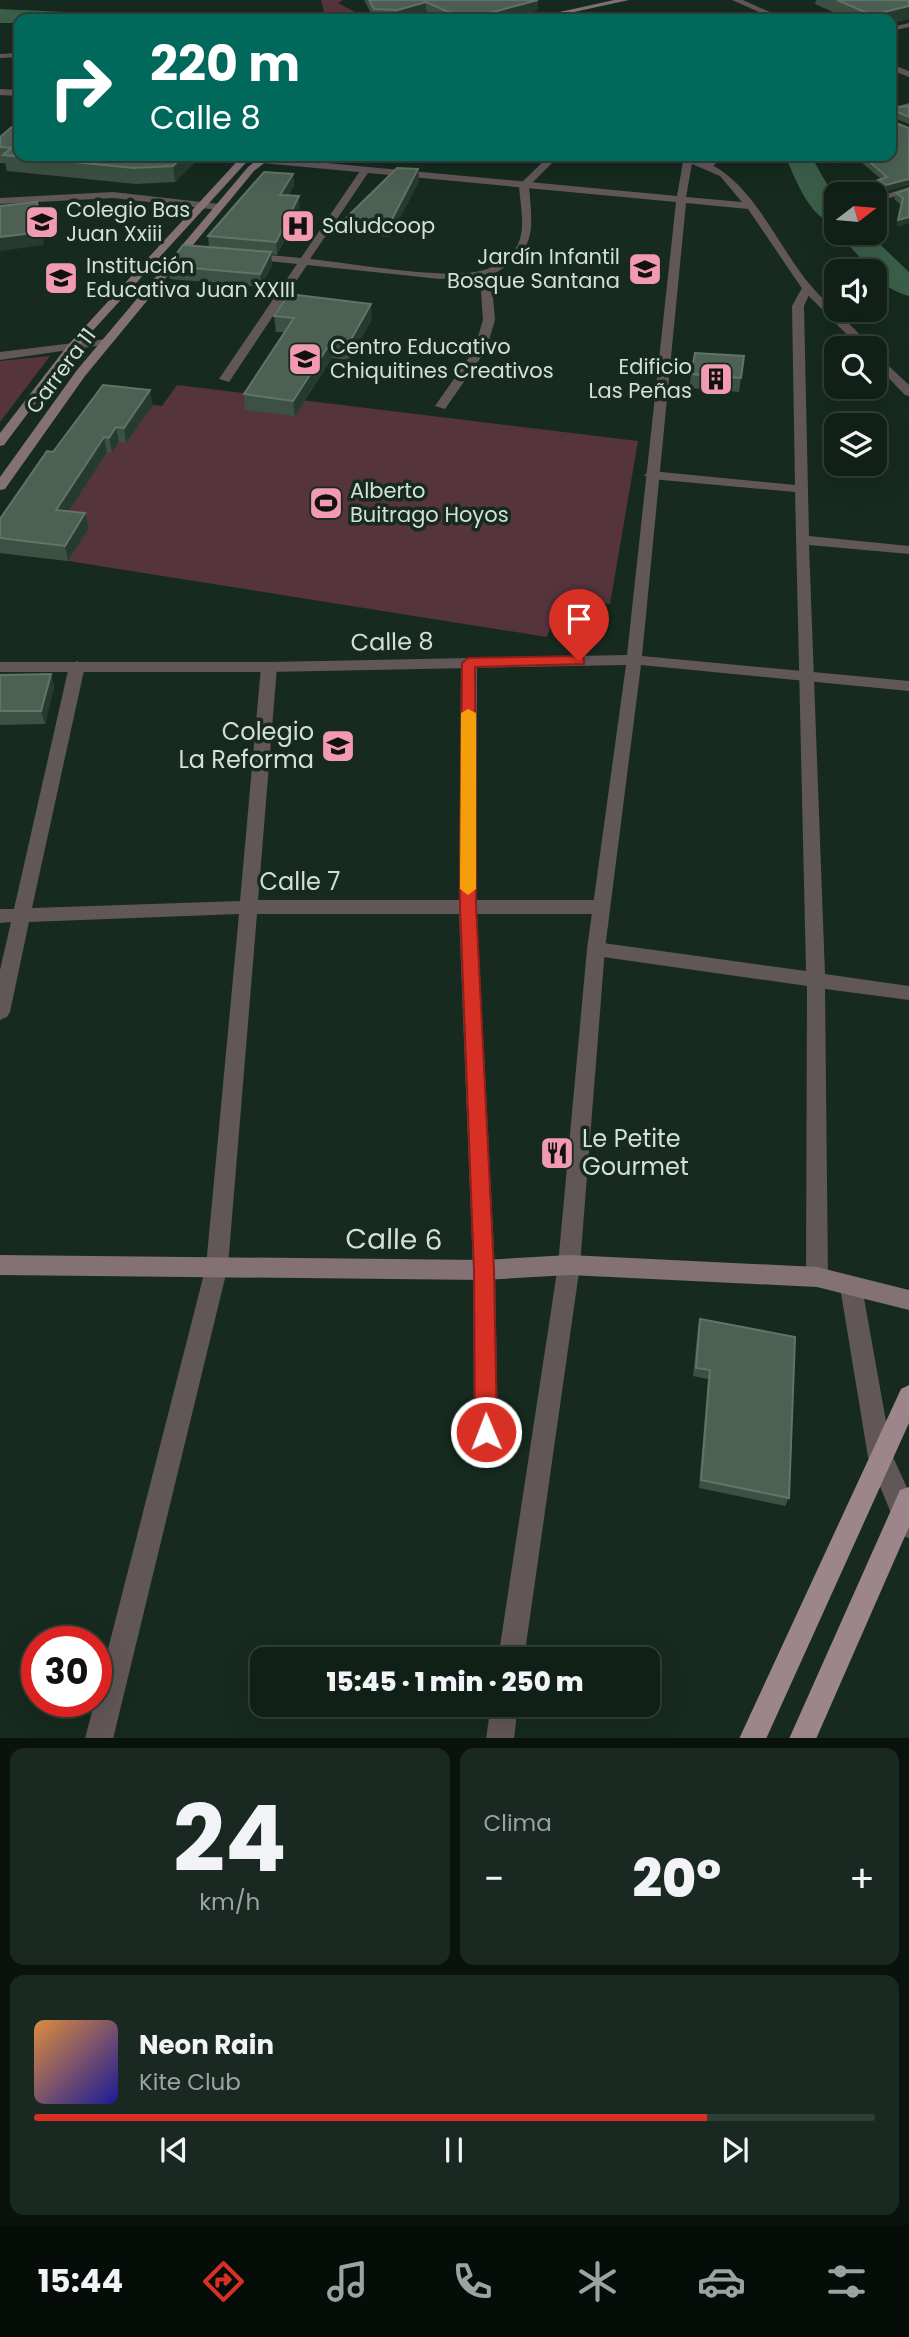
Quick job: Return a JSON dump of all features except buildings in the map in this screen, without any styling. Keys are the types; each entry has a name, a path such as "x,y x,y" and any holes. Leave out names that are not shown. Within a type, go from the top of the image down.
{"main road":[{"path":"557,14 625,0"},
{"path":"542,4 562,13"},
{"name":"Carrera 11","path":"0,442 72,347 241,161"},
{"name":"Carrera 11","path":"0,486 106,342 219,207 262,161"},
{"name":"Calle 6","path":"0,1265 484,1270 569,1265 817,1277 909,1300"},
{"path":"752,1738 909,1397"},
{"path":"802,1738 907,1511"}],"street":[{"path":"736,0 769,14"},
{"path":"290,161 751,206"},
{"path":"524,185 550,161"},
{"path":"513,1647 569,1265 596,948 634,660 650,475 681,200 681,161"},
{"path":"691,161 723,174 751,206 807,288 854,336"},
{"path":"708,166 713,161"},
{"path":"226,379 365,170"},
{"path":"236,255 440,276 485,274 510,263 522,252 527,234 524,185"},
{"path":"889,195 909,190"},
{"path":"0,201 113,195 219,207"},
{"path":"182,251 195,252"},
{"path":"441,406 480,349 489,320 485,274"},
{"path":"807,288 798,306 800,489 804,540 805,675 816,982 817,1277"},
{"path":"0,356 106,342"},
{"path":"887,369 909,392"},
{"path":"650,475 800,489"},
{"path":"804,540 909,550"},
{"name":"Calle 8","path":"0,667 270,667 634,660 909,685"},
{"path":"468,663 468,905 484,1270 486,1432"},
{"path":"0,1012 77,666"},
{"path":"99,1738 217,1266 270,667"},
{"name":"Calle 7","path":"0,916 248,907 601,907"},
{"path":"596,948 816,982 909,993"},
{"path":"851,1287 880,1457 907,1511"},
{"path":"500,1738 503,1717"}],"shaded area":[{"path":"321,0 343,0 338,3 359,14 325,14"},
{"path":"50,356 0,422 0,361"},
{"name":"Alberto Buitrago Hoyos","path":"177,385 638,441 610,604 561,599 547,637 68,561 0,553 0,540 106,399 162,406"}],"waterway":[{"path":"0,16 14,17"},
{"path":"800,161 824,203"},
{"path":"863,245 887,270 909,287"}],"slow traffic":[{"path":"468,713 468,889"}],"place":[{"name":"Colegio Bas Juan Xxiii","path":"42,222"},
{"name":"Saludcoop","path":"298,226"},
{"name":"Jardín Infantil Bosque Santana","path":"645,269"},
{"name":"Institución Educativa Juan XXIII","path":"61,278"},
{"name":"Centro Educativo Chiquitines Creativos","path":"305,359"},
{"name":"Edificio Las Peñas","path":"716,379"},
{"name":"Alberto Buitrago Hoyos","path":"326,503"},
{"name":"Colegio La Reforma","path":"338,746"},
{"name":"Le Petite Gourmet","path":"557,1153"}],"route":[{"path":"486,1432 484,1270 468,905 468,663 579,661"}]}
